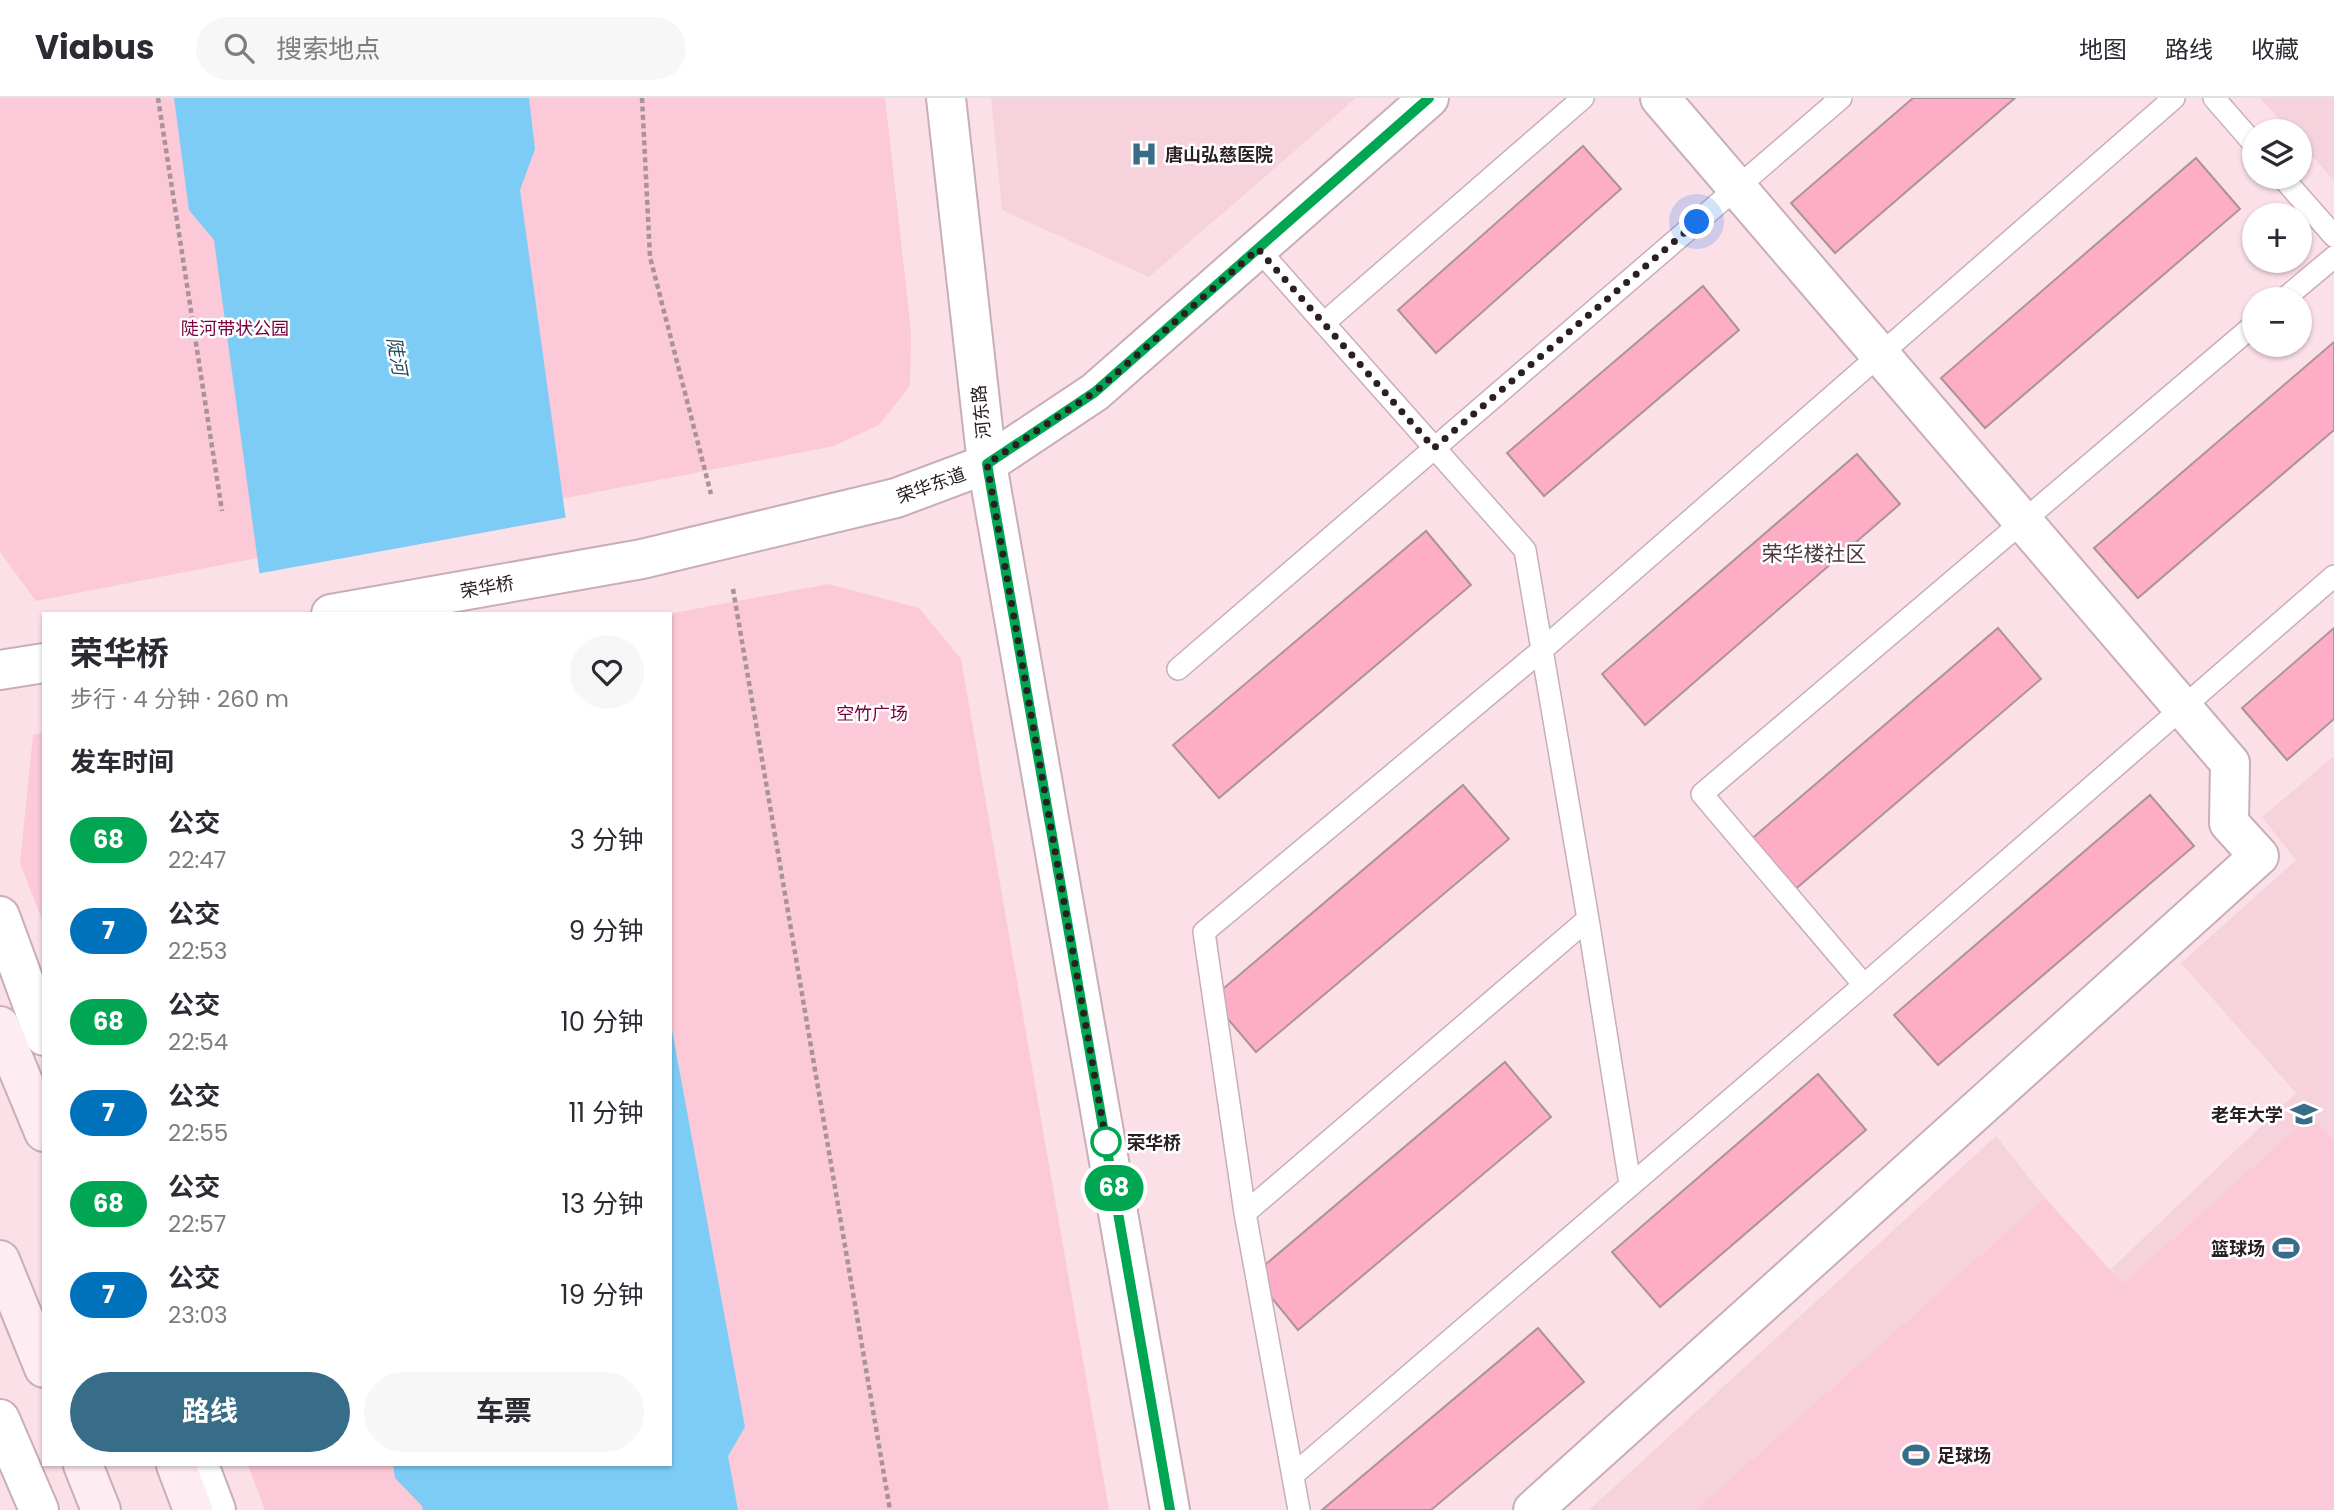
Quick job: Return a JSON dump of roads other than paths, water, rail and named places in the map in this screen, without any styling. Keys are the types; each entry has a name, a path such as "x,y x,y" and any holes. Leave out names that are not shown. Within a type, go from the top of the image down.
{"main road":[{"path":"0,1026 42,1127"},
{"path":"0,1260 42,1363"},
{"path":"83,1466 101,1510"},
{"path":"176,1466 193,1510"}],"street":[{"name":"河东路","path":"946,98 987,464 1170,1510"},
{"name":"荣华东道","path":"642,559 896,498 987,464 1095,392 1429,98"},
{"path":"1534,1510 2259,856 2230,823 2230,763 1660,98"},
{"name":"荣华桥","path":"342,612 642,559"},
{"path":"0,670 42,663"},
{"path":"0,916 42,1032"},
{"path":"0,1419 39,1510"},
{"path":"199,1466 216,1510"}],"lane":[{"path":"1324,323 1583,98"},
{"path":"1178,669 1841,98"},
{"path":"1299,1510 1245,1213 1204,932 1543,649 2174,98"},
{"path":"2214,98 2242,130"},
{"path":"2293,189 2334,236"},
{"path":"1258,249 1525,550 1630,1184"},
{"path":"2298,287 2334,257"},
{"path":"1864,985 1702,794 2242,335"},
{"path":"1293,1475 1864,985 2334,576"},
{"path":"1245,1213 1588,919"}],"water":[{"name":"陡河","path":"174,98 529,98 535,149 520,190 579,612 265,612 214,240 189,210"},
{"path":"672,1030 745,1427 728,1456 738,1510 423,1510 395,1478 393,1466 672,1466"}],"place":[{"name":"唐山弘慈医院","path":"1144,154"},
{"name":"老年大学","path":"2304,1114"},
{"name":"荣华桥","path":"1106,1142"},
{"name":"篮球场","path":"2286,1248"},
{"name":"足球场","path":"1916,1455"}],"district":[{"name":"荣华楼社区","path":"1814,553"}],"park label":[{"name":"陡河带状公园","path":"235,328"},
{"name":"空竹广场","path":"872,713"}]}
